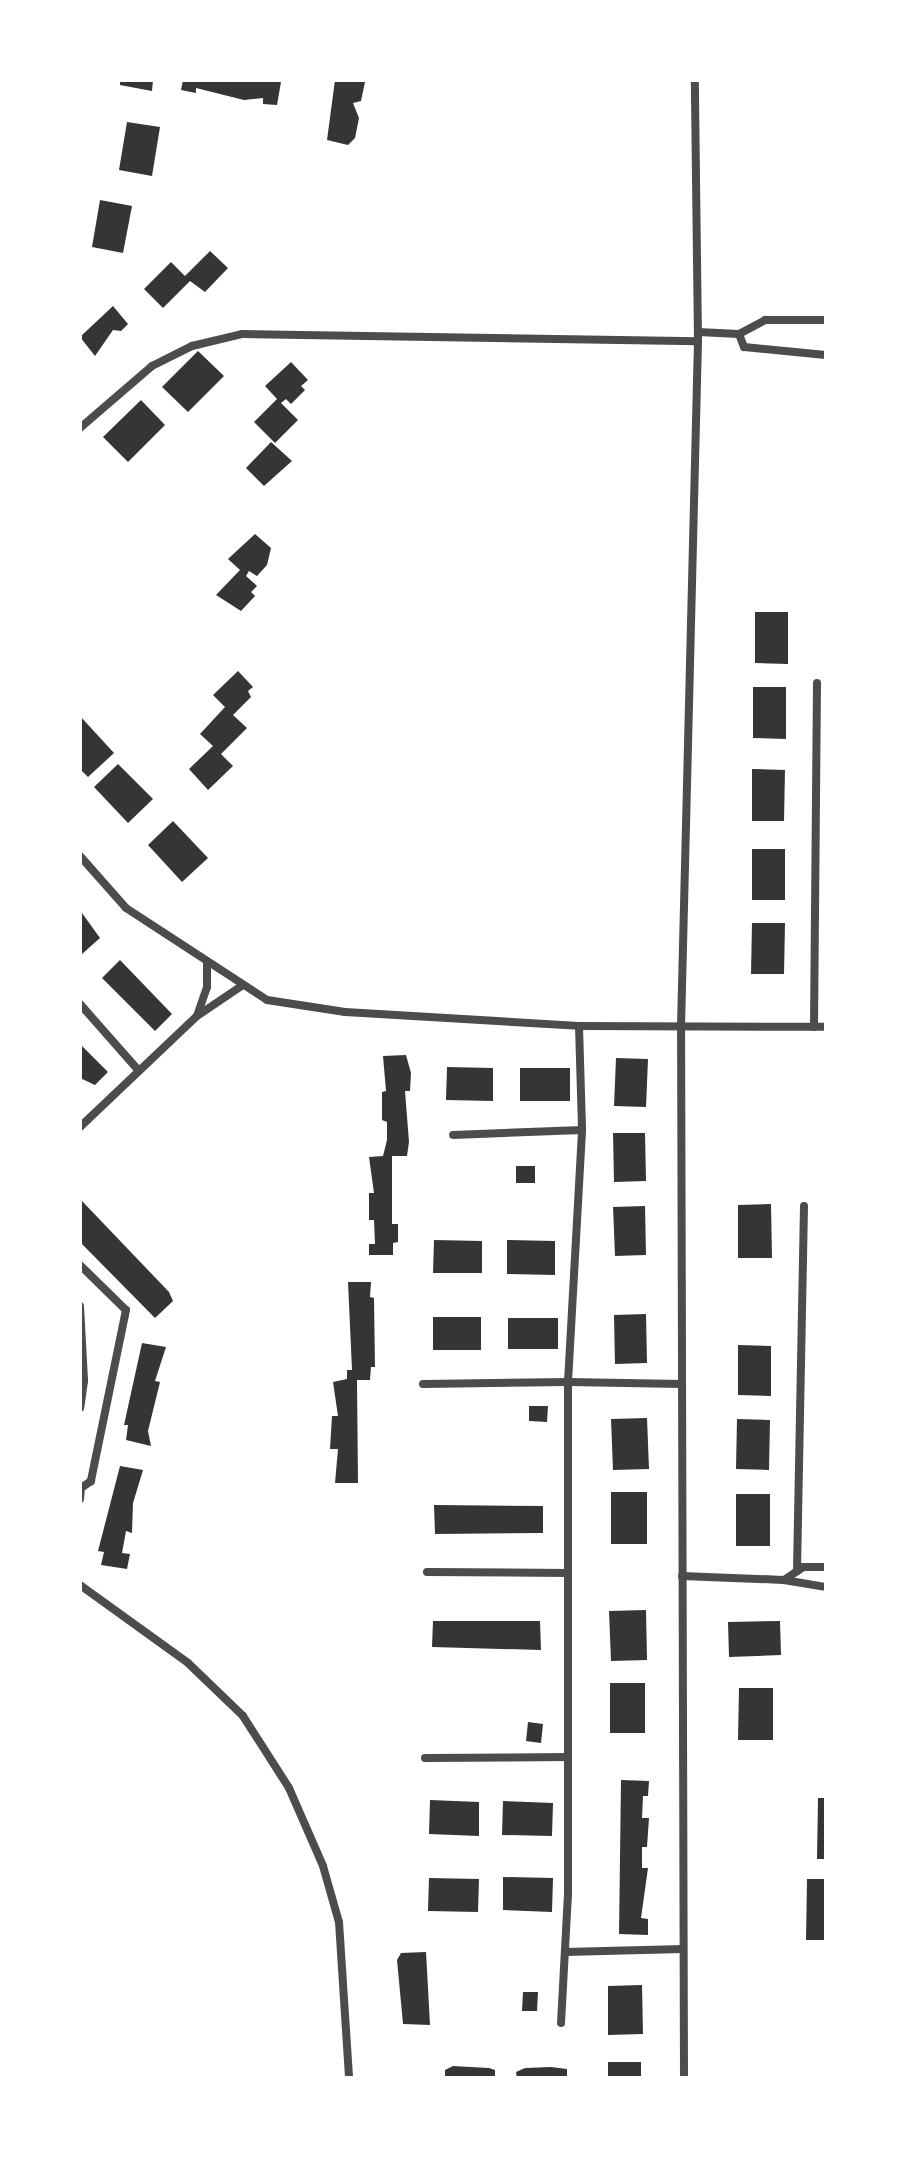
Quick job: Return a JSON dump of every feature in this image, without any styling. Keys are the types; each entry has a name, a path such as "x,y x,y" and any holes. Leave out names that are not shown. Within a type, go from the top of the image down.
{"street":[{"path":"684,2078 681,1027 698,337 695,80"},
{"path":"80,428 152,366 192,346 242,334 698,337 739,334 765,320 826,320"},
{"path":"739,334 744,347 826,355"},
{"path":"814,1027 817,683"},
{"path":"80,856 126,908 207,964 267,1000 345,1012 579,1026 826,1027"},
{"path":"197,1016 207,987 207,964"},
{"path":"80,1127 197,1016 243,985"},
{"path":"80,1004 139,1071"},
{"path":"561,2023 568,1757 568,1382 582,1130 579,1026"},
{"path":"453,1135 582,1130"},
{"path":"797,1571 804,1206"},
{"path":"80,1265 126,1310 91,1481 81,1488 80,1499"},
{"path":"80,1306 84,1381 80,1408"},
{"path":"423,1384 682,1384"},
{"path":"784,1580 797,1571 826,1567"},
{"path":"427,1572 568,1573"},
{"path":"682,1576 784,1580 826,1587"},
{"path":"80,1585 188,1663 243,1716 289,1788 323,1866 339,1922 349,2078"},
{"path":"425,1758 568,1757"},
{"path":"565,1952 683,1949"}],"building":[{"path":"120,80 153,80 152,91 120,85"},
{"path":"183,80 281,82 277,105 263,104 263,98 244,100 196,88 196,93 181,90"},
{"path":"335,80 365,82 361,101 353,103 359,118 355,138 348,145 327,140"},
{"path":"127,122 160,127 152,176 119,170"},
{"path":"100,200 132,206 123,253 92,247"},
{"path":"210,251 228,268 205,292 190,281 163,308 144,289 171,262 185,276"},
{"path":"113,306 128,324 121,331 113,330 95,356 80,337"},
{"path":"198,351 224,376 188,412 162,387"},
{"path":"291,362 308,380 301,386 305,390 291,404 286,399 281,403 298,420 275,443 254,422 277,399 265,386"},
{"path":"141,400 165,425 128,462 103,437"},
{"path":"271,442 292,461 264,486 246,468"},
{"path":"255,534 271,548 267,565 257,576 249,571 246,576 257,586 251,592 255,596 241,611 216,595 240,570 228,559"},
{"path":"755,612 788,612 788,664 755,663"},
{"path":"238,671 253,687 248,691 251,697 233,715 247,728 221,754 233,766 208,790 189,769 213,746 200,734 225,707 213,695"},
{"path":"753,687 786,687 786,739 753,738"},
{"path":"80,716 114,753 88,777 80,769"},
{"path":"118,764 153,799 128,823 94,787"},
{"path":"752,769 785,770 784,821 752,821"},
{"path":"173,821 208,858 182,882 148,845"},
{"path":"752,849 785,849 785,900 752,900"},
{"path":"82,913 100,938 82,954 80,915"},
{"path":"752,923 785,923 784,974 751,974"},
{"path":"120,960 172,1014 155,1031 102,978"},
{"path":"80,1044 108,1072 95,1085 80,1078"},
{"path":"406,1055 411,1073 410,1091 405,1091 409,1142 407,1156 392,1156 392,1224 398,1224 398,1242 393,1243 393,1255 369,1255 369,1244 375,1244 374,1220 369,1220 369,1193 374,1193 369,1157 383,1156 387,1140 387,1122 382,1120 382,1092 386,1091 383,1056"},
{"path":"616,1058 648,1059 646,1107 614,1106"},
{"path":"447,1067 493,1068 493,1101 446,1100"},
{"path":"520,1068 570,1068 570,1101 520,1101"},
{"path":"613,1133 645,1133 646,1181 614,1182"},
{"path":"516,1166 535,1166 535,1183 516,1183"},
{"path":"82,1201 169,1292 173,1301 155,1318 80,1242"},
{"path":"771,1204 772,1258 738,1258 738,1205"},
{"path":"645,1206 646,1255 615,1256 613,1207"},
{"path":"434,1240 482,1241 482,1273 433,1273"},
{"path":"507,1240 555,1241 555,1275 507,1274"},
{"path":"348,1282 371,1282 375,1367 371,1367 370,1380 357,1380 358,1483 335,1483 338,1449 330,1449 332,1416 338,1416 333,1382 347,1379 347,1370 352,1370"},
{"path":"646,1314 647,1363 615,1364 614,1315"},
{"path":"433,1317 481,1317 481,1350 433,1350"},
{"path":"508,1318 558,1318 558,1349 508,1349"},
{"path":"142,1343 166,1347 155,1381 160,1382 148,1431 151,1446 126,1440 128,1425 124,1425"},
{"path":"738,1345 771,1346 771,1396 738,1395"},
{"path":"529,1406 548,1406 547,1422 529,1421"},
{"path":"647,1418 649,1469 613,1470 611,1419"},
{"path":"737,1419 770,1420 769,1470 736,1469"},
{"path":"120,1466 143,1470 133,1503 132,1533 126,1531 122,1553 130,1554 127,1569 101,1565 104,1552 98,1551"},
{"path":"611,1492 647,1492 647,1544 611,1544"},
{"path":"736,1494 770,1494 770,1546 736,1546"},
{"path":"434,1505 543,1506 543,1533 435,1534"},
{"path":"646,1610 647,1660 611,1661 609,1611"},
{"path":"433,1621 540,1621 541,1650 432,1647"},
{"path":"780,1621 781,1655 729,1657 728,1622"},
{"path":"610,1683 645,1683 645,1733 610,1733"},
{"path":"739,1688 773,1688 773,1740 738,1740"},
{"path":"528,1722 543,1724 541,1743 526,1741"},
{"path":"621,1780 649,1781 648,1796 643,1796 642,1818 649,1818 647,1847 642,1847 642,1868 648,1868 641,1918 648,1919 648,1935 619,1934"},
{"path":"818,1798 826,1798 826,1859 817,1859"},
{"path":"430,1800 479,1802 479,1836 429,1834"},
{"path":"503,1801 553,1803 552,1836 502,1835"},
{"path":"503,1877 553,1878 552,1912 503,1910"},
{"path":"429,1878 479,1879 478,1912 428,1911"},
{"path":"807,1879 826,1879 826,1940 806,1940"},
{"path":"426,1952 430,2025 403,2024 397,1960 401,1953"},
{"path":"642,1985 643,2034 608,2035 608,1986"},
{"path":"523,1992 538,1992 537,2011 522,2011"},
{"path":"608,2062 641,2062 641,2078 608,2078"},
{"path":"453,2066 489,2068 495,2070 495,2078 445,2078 445,2070"},
{"path":"525,2068 567,2069 567,2078 517,2078 516,2072"}]}
